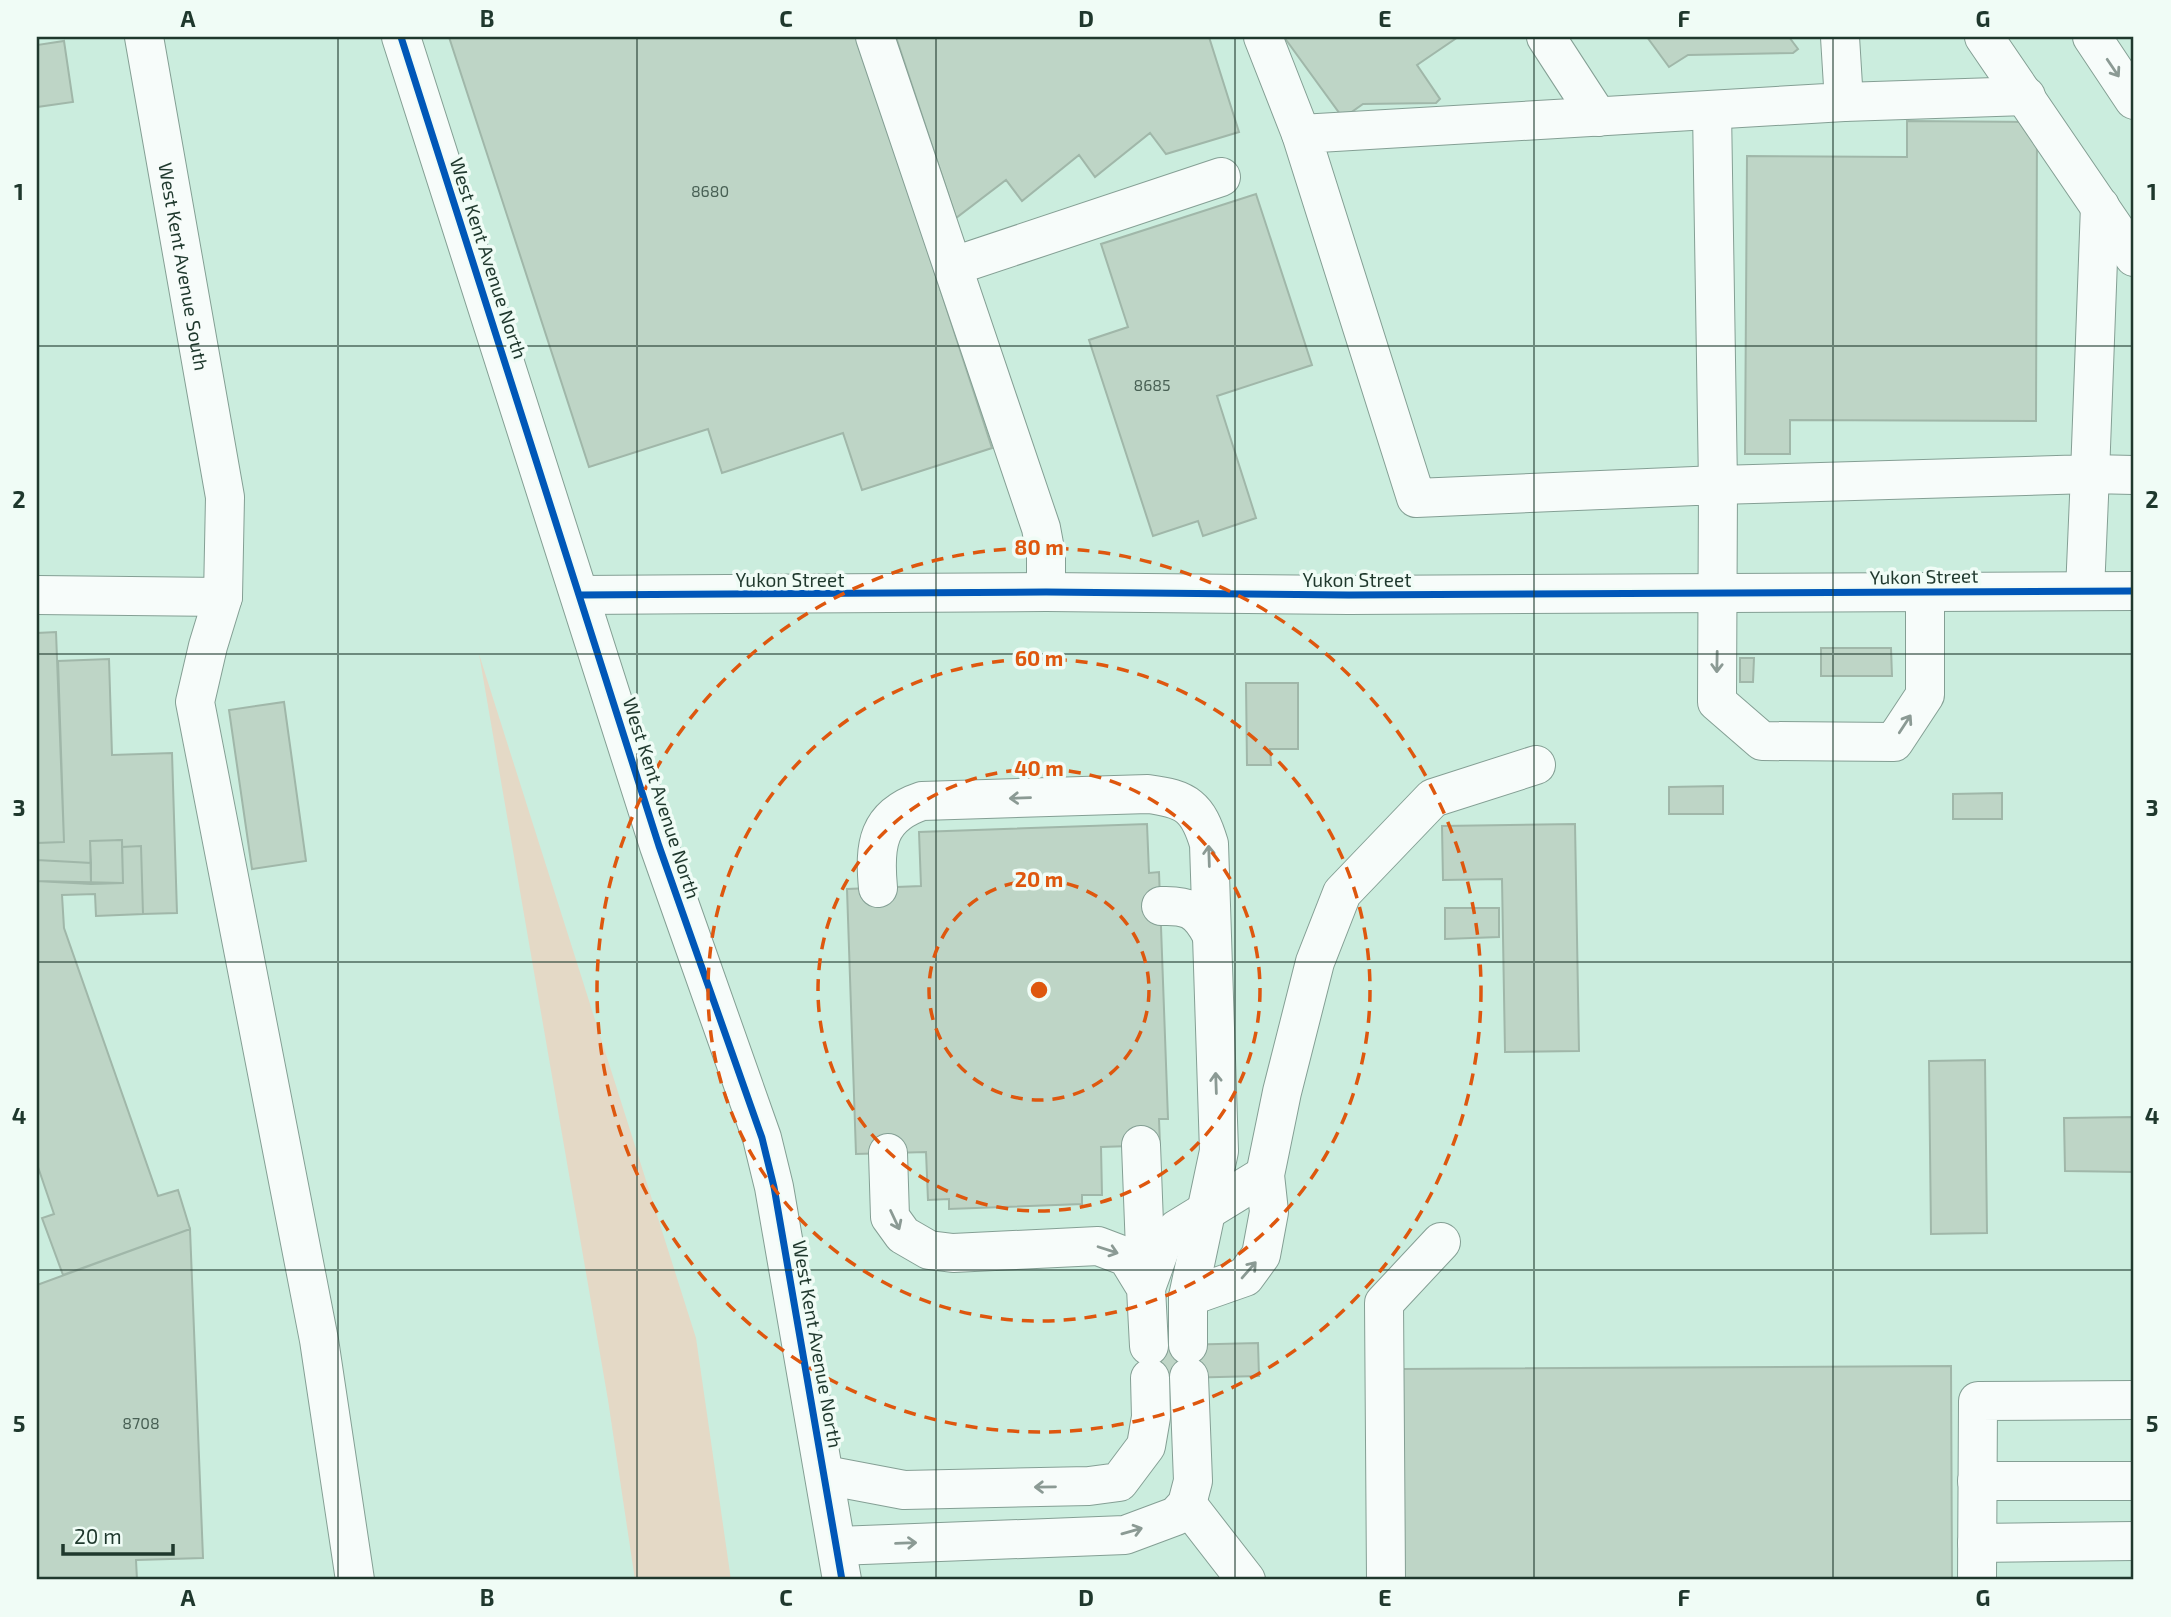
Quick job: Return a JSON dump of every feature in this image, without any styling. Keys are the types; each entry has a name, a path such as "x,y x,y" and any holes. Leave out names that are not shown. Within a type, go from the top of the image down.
{"street":[{"name":"West Kent Avenue South","path":"144,37 225,497 223,597 195,702 319,1340 355,1580"},
{"name":"West Kent Avenue North","path":"401,37 659,846 762,1138 775,1187 840,1563"},
{"path":"875,37 1041,528 1046,555 1046,592"},
{"path":"1263,37 1301,134 1416,498 1718,485 2134,475"},
{"path":"1546,37 1598,117"},
{"path":"1840,37 1844,103"},
{"path":"1984,37 2134,257"},
{"path":"2092,37 2134,100"},
{"path":"1301,134 1844,103 2026,96"},
{"path":"1712,110 1718,485 1717,702 1762,741 1894,742 1925,695 1925,592"},
{"path":"954,267 1221,177"},
{"path":"2085,591 2100,205"},
{"name":"Yukon Street","path":"580,595 1046,592 1349,596 2134,591"},
{"path":"37,595 223,597"},
{"path":"1188,1297 1245,1278 1261,1255 1269,1212 1265,1175 1282,1092 1315,962 1342,893 1433,797 1536,765"},
{"path":"840,1563 1125,1535 1176,1516 1187,1504 1193,1481 1188,1297 1219,1151 1209,845 1203,823 1192,808 1173,797 1148,794 922,801 902,808 887,823 878,840 878,888"},
{"path":"1161,906 1180,905 1192,910 1203,920 1211,934"},
{"path":"824,1475 904,1490 1089,1486 1119,1482 1146,1446 1151,1417 1141,1145"},
{"path":"888,1153 891,1217 903,1235 929,1250 953,1253 1098,1246 1127,1256 1146,1288"},
{"path":"1146,1288 1162,1244 1177,1229 1265,1175"},
{"path":"1386,1580 1384,1303 1441,1242"},
{"path":"1977,1580 1978,1401 2134,1400"},
{"path":"1978,1481 2134,1480"},
{"path":"1187,1504 1245,1580"},
{"path":"1977,1543 2134,1541"}],"shaded area":[{"path":"479,654 696,1338 731,1580 635,1580 608,1400"}],"building":[{"path":"449,37 858,37 992,448 862,490 843,433 722,473 708,429 589,467"},
{"path":"896,37 1209,37 1239,132 1166,154 1150,133 1095,177 1079,155 1022,201 1006,180 956,218"},
{"path":"1284,37 1458,37 1417,65 1440,99 1436,103 1363,104 1343,118"},
{"path":"1647,37 1789,37 1798,49 1793,53 1688,55 1669,67"},
{"path":"64,41 73,102 37,107 37,45"},
{"path":"1907,121 2037,122 2036,421 1790,420 1790,454 1745,454 1747,156 1907,157"},
{"path":"1256,194 1312,365 1217,396 1256,518 1203,536 1198,521 1153,536 1089,340 1128,327 1101,244"},
{"path":"56,632 64,842 37,843 37,633"},
{"path":"1821,648 1891,648 1892,676 1821,676"},
{"path":"1740,658 1754,658 1753,682 1740,682"},
{"path":"109,659 112,755 172,753 177,913 143,914 141,846 122,847 122,840 90,841 91,863 37,860 37,843 64,842 58,661"},
{"path":"1246,683 1298,683 1298,749 1270,749 1271,765 1247,765"},
{"path":"284,702 306,861 252,869 229,710"},
{"path":"1723,786 1723,814 1669,814 1669,787"},
{"path":"2002,793 2002,819 1953,819 1953,794"},
{"path":"1147,824 1149,873 1159,872 1168,1119 1159,1119 1160,1145 1101,1147 1102,1195 1082,1195 1082,1204 949,1209 949,1199 928,1200 926,1152 856,1154 847,889 921,886 919,832"},
{"path":"1575,824 1579,1051 1505,1052 1502,879 1443,880 1442,826"},
{"path":"122,840 123,883 91,884 90,841"},
{"path":"141,846 143,914 96,916 95,894 62,895 64,928 158,1196 178,1190 190,1229 63,1275 42,1218 54,1214 37,1164 37,881 123,883 122,847"},
{"path":"37,860 91,863 91,884 37,881"},
{"path":"1445,908 1499,908 1499,937 1445,939"},
{"path":"1985,1060 1987,1233 1931,1234 1929,1061"},
{"path":"2134,1117 2134,1172 2065,1171 2064,1118"},
{"path":"190,1229 203,1558 136,1560 137,1580 37,1580 37,1285"},
{"path":"1258,1343 1259,1376 1140,1379 1138,1346"},
{"path":"1951,1366 1952,1580 1403,1580 1402,1369"}],"cycle path":[{"path":"401,37 659,846 762,1138 774,1187 842,1580"},
{"path":"580,595 2134,591"}]}
